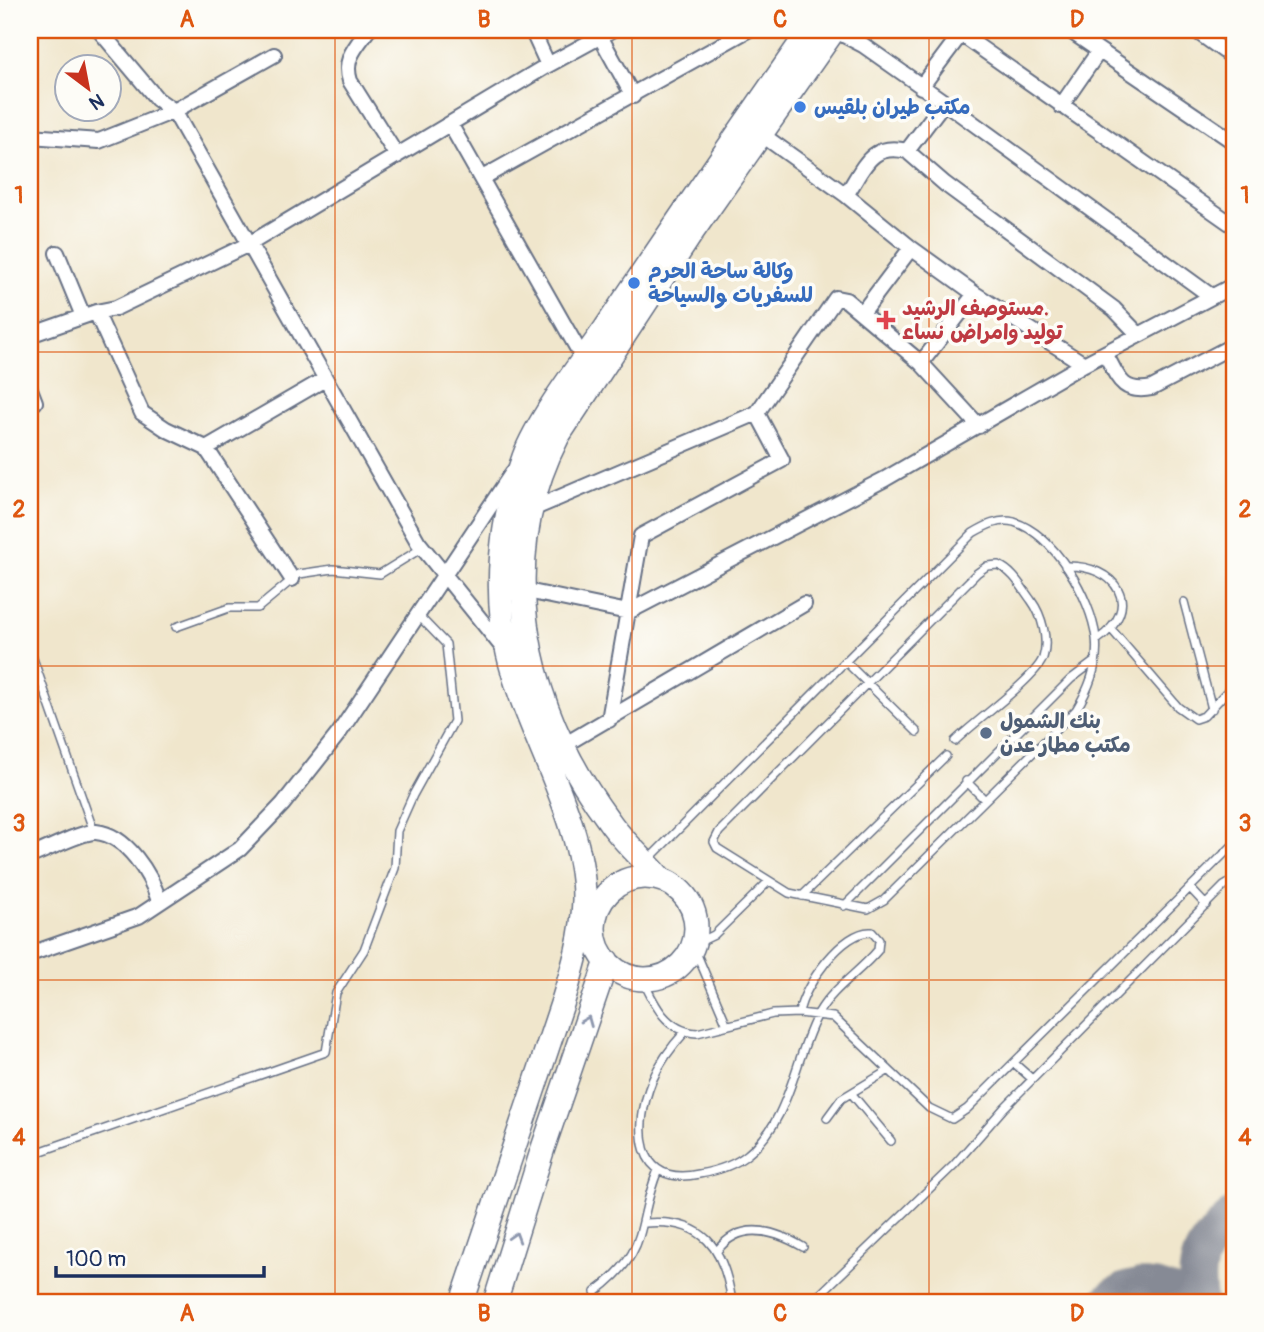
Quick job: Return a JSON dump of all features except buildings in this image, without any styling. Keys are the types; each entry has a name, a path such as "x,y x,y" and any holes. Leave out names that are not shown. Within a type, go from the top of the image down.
{"main road":[{"path":"462,1302 564,1001 576,960 583,917 583,881 577,845 516,686 507,652 500,585 503,531 512,491 525,453 584,359 810,30"},
{"path":"662,880 624,841 603,814 564,745 532,655 522,590 523,550 529,510 541,472 558,436 834,30"},
{"path":"642,877 662,880 680,890 691,906 696,926 693,946 677,968 660,976 642,978 623,973 607,961 595,933 601,904 623,883 642,877"},
{"path":"495,1302 543,1148 607,961"}],"street":[{"path":"99,30 157,99 174,111 423,548 507,652"},
{"path":"368,30 346,61 346,70 350,81 397,156"},
{"path":"532,30 548,65"},
{"path":"482,178 748,30"},
{"path":"834,30 863,46 944,102 1211,296"},
{"path":"1069,30 1234,142"},
{"path":"1195,30 1234,58"},
{"path":"921,87 958,32 1234,226"},
{"path":"30,335 89,314 116,308 249,244 606,33 633,96"},
{"path":"1061,106 1098,51"},
{"path":"30,136 99,141 174,111 274,55"},
{"path":"907,151 944,102"},
{"path":"450,124 584,359"},
{"path":"761,134 975,294 1084,364"},
{"path":"846,195 873,155 893,148 907,151 945,184 1114,309 1138,334"},
{"path":"862,313 911,248"},
{"path":"57,253 142,413 166,429 206,448 292,579"},
{"path":"522,590 628,612 885,479 1084,364 1234,285"},
{"path":"921,363 975,294"},
{"path":"529,510 757,412 830,303 842,297 921,363 979,426"},
{"path":"1105,353 1121,382 1137,391 1152,388 1234,345"},
{"path":"206,448 325,379"},
{"path":"609,720 640,536 782,460 757,412"},
{"path":"30,954 139,916 240,849 283,804 339,733 525,453"},
{"path":"564,745 804,604"},
{"path":"30,856 94,832 113,837 139,861 159,901"}],"lane":[{"path":"646,861 984,526 1012,522 1035,536 1065,566 1087,600 1097,640 1095,661 1086,694 1076,710 884,900 868,909 802,896 782,889 723,853 714,842 716,836 982,569 992,565 1003,567 1016,579 1040,615 1044,638 1043,658 1027,677 956,741"},
{"path":"176,626 229,608 258,608 292,579 315,570 333,569 380,574 423,548"},
{"path":"1065,566 1083,565 1100,571 1113,582 1122,597 1121,615 1112,630 1097,640"},
{"path":"1184,602 1212,709"},
{"path":"30,1155 326,1052 336,993 364,950 395,868 397,831 413,795 454,720 446,644 418,614"},
{"path":"1112,630 1186,715 1195,719 1212,709 1234,684"},
{"path":"30,650 94,832"},
{"path":"845,661 917,732"},
{"path":"844,905 1071,679 1095,661"},
{"path":"802,896 946,756"},
{"path":"967,781 985,800"},
{"path":"642,978 660,1012 675,1028 685,1032 697,1033 773,1014 818,1014 840,1020 935,1114 952,1119 967,1109 1234,844"},
{"path":"811,1302 954,1165 1032,1079 1234,880"},
{"path":"727,1025 693,946 715,935 769,881"},
{"path":"1189,888 1206,905"},
{"path":"685,1032 661,1062 653,1079 642,1119 642,1142 647,1158 658,1170 672,1177 688,1177 720,1170 748,1155 770,1131 818,1014 877,950 879,940 872,932 862,931 853,936 815,975 804,992 799,1013"},
{"path":"1014,1063 1032,1079"},
{"path":"827,1118 833,1108 851,1093 889,1070"},
{"path":"851,1093 891,1141"},
{"path":"595,1292 628,1262 645,1223 649,1194 658,1170"},
{"path":"645,1223 664,1221 697,1231 717,1251 729,1282 732,1302"},
{"path":"717,1251 736,1233 748,1230 777,1235 803,1247"}],"taxiway":[{"path":"1199,1302 1197,1274 1202,1253 1234,1216"},
{"path":"1108,1302 1117,1295 1136,1288 1157,1289 1186,1302"}],"place":[{"name":"مكتب طيران بلقيس","path":"800,107"},
{"name":"وكالة ساحة الحرم للسفريات والسياحة","path":"634,283"},
{"name":"مستوصف الرشيد. توليد وامراض نساء","path":"886,320"},
{"name":"بنك الشمول مكتب مطار عدن","path":"986,733"}]}
